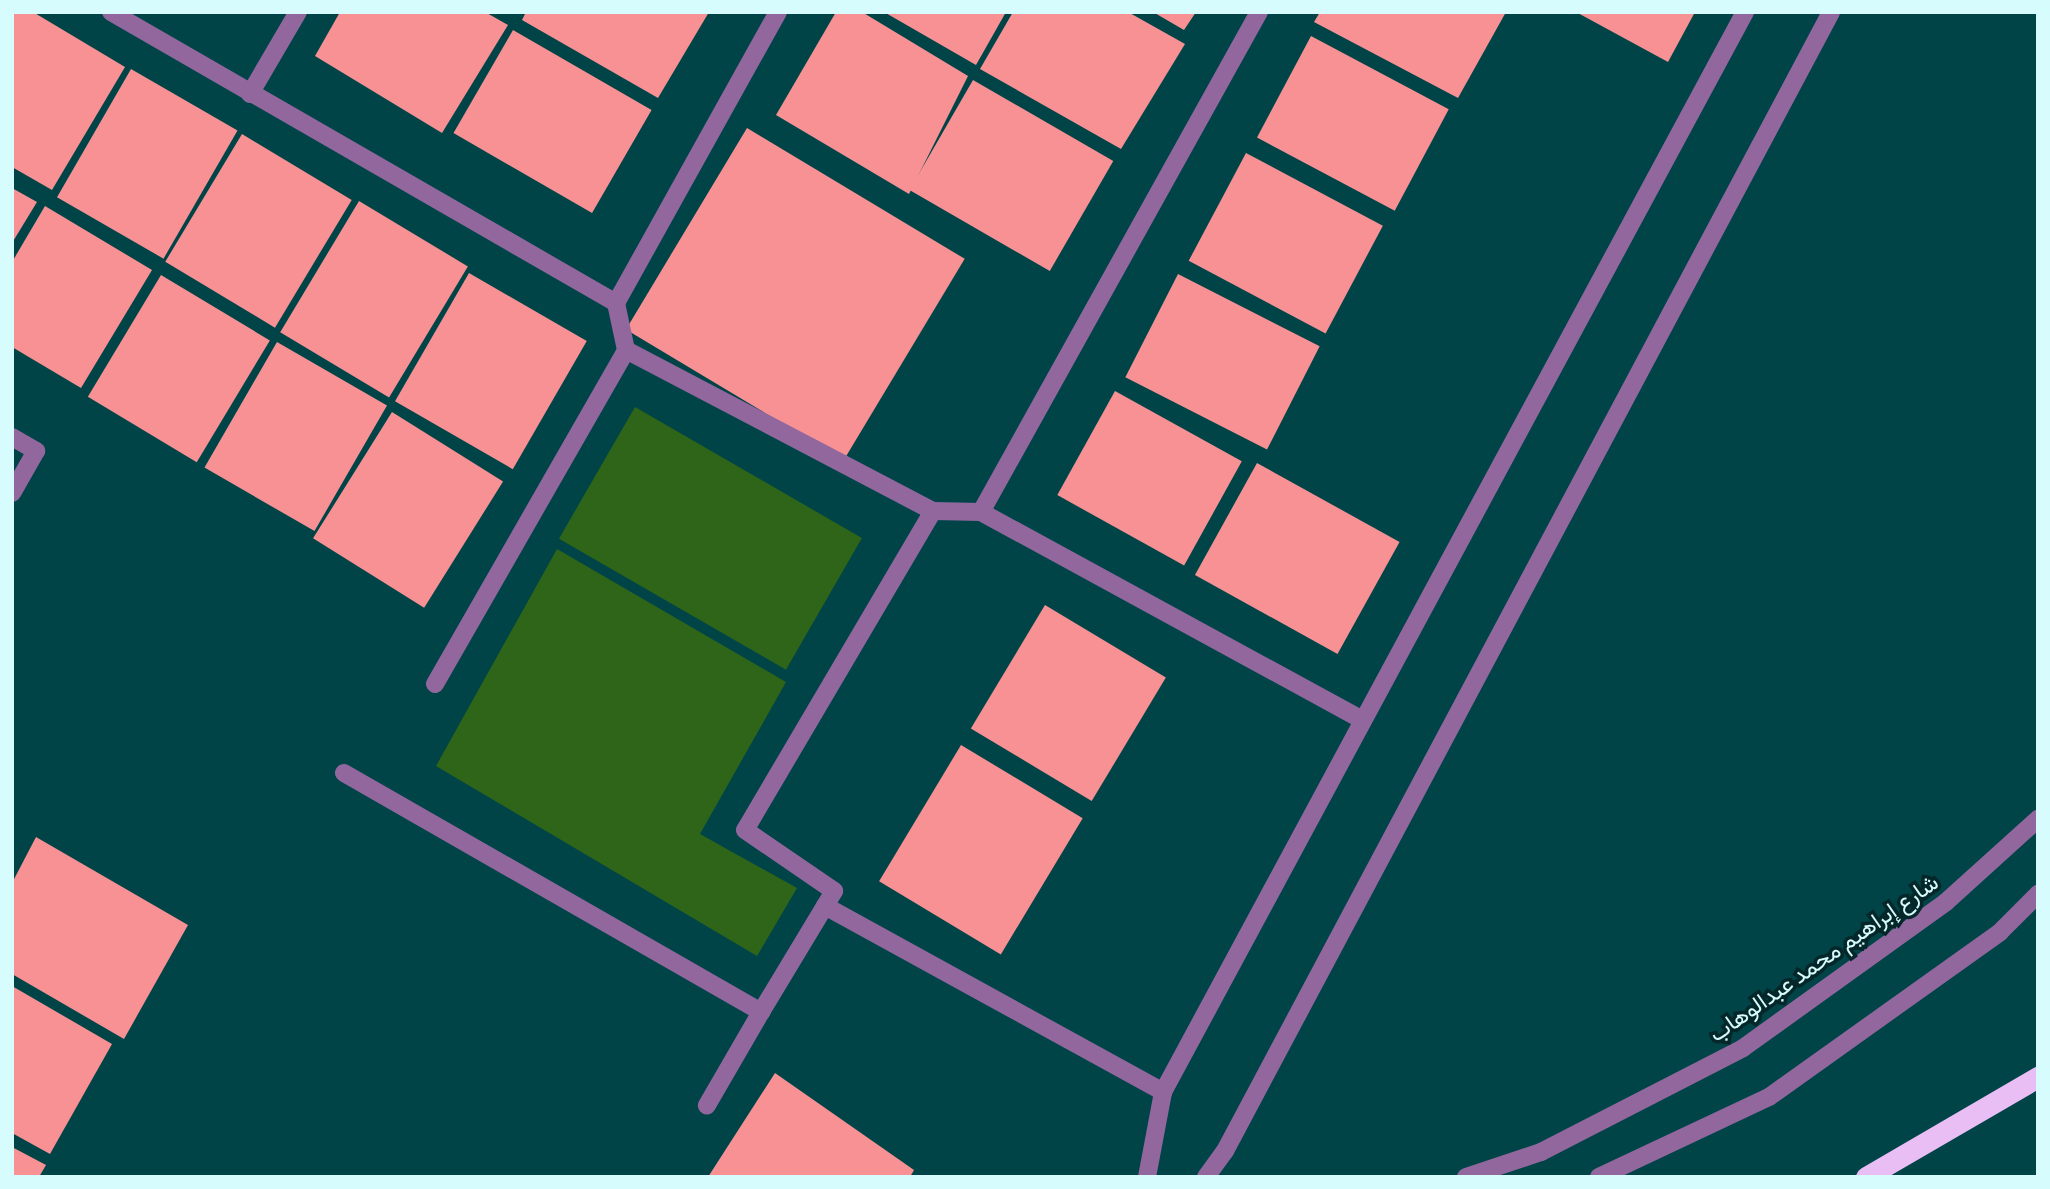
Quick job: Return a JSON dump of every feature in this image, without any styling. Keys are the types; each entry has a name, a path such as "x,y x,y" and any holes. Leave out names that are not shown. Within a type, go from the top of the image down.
{"highway":[{"path":"1866,1177 2038,1077"}],"street":[{"path":"111,12 616,303"},
{"path":"250,94 298,12"},
{"path":"435,684 626,350 616,303 778,12"},
{"path":"981,512 1259,12"},
{"path":"1147,1177 1163,1093 1745,12"},
{"path":"1206,1177 1225,1151 1831,12"},
{"path":"626,350 933,511 981,512 1363,720"},
{"path":"12,437 36,451 12,493"},
{"path":"707,1105 834,891 745,830 933,511"},
{"path":"344,773 761,1012"},
{"name":"شارع إبراهيم محمد عبدالوهاب","path":"1466,1177 1541,1152 1743,1048 1946,902 2038,819"},
{"path":"1599,1177 1769,1097 2000,932 2038,894"},
{"path":"825,906 1163,1093"}],"green space":[{"path":"635,407 862,538 786,670 559,539"},
{"path":"557,549 786,682 700,834 797,888 757,956 436,766"}],"building":[{"path":"12,12 33,12 125,67 52,190 12,167"},
{"path":"340,12 485,12 508,25 442,133 315,56"},
{"path":"526,12 709,12 658,98 522,20"},
{"path":"836,12 862,12 968,76 909,194 776,115"},
{"path":"884,12 1006,12 976,65"},
{"path":"1013,12 1128,12 1185,44 1121,149 980,69"},
{"path":"1153,12 1196,12 1184,30"},
{"path":"1320,12 1506,12 1458,98 1314,22"},
{"path":"1576,12 1695,12 1668,62"},
{"path":"513,30 652,110 592,213 454,133"},
{"path":"1311,36 1449,109 1395,211 1257,138"},
{"path":"131,69 238,130 164,259 57,197"},
{"path":"973,80 1113,161 1050,271 910,190"},
{"path":"747,128 965,259 844,460 626,329"},
{"path":"242,134 352,200 275,328 165,262"},
{"path":"1246,153 1383,226 1326,333 1189,261"},
{"path":"12,188 37,202 12,243"},
{"path":"359,201 468,266 389,398 280,332"},
{"path":"45,206 152,270 81,388 12,347 12,262"},
{"path":"469,273 587,341 513,469 395,401"},
{"path":"1178,274 1320,346 1267,450 1125,377"},
{"path":"161,275 270,340 197,462 88,397"},
{"path":"277,342 387,406 314,531 204,468"},
{"path":"1115,391 1242,461 1184,565 1057,495"},
{"path":"392,412 503,481 424,608 313,538"},
{"path":"1257,463 1400,542 1338,654 1195,575"},
{"path":"1045,605 1166,678 1092,801 971,728"},
{"path":"961,745 1083,818 1001,954 879,881"},
{"path":"36,837 188,925 124,1039 12,974 12,883"},
{"path":"12,986 112,1044 50,1154 12,1133"},
{"path":"775,1073 914,1170 910,1177 708,1177"},
{"path":"12,1147 46,1165 39,1177 12,1177"}]}
